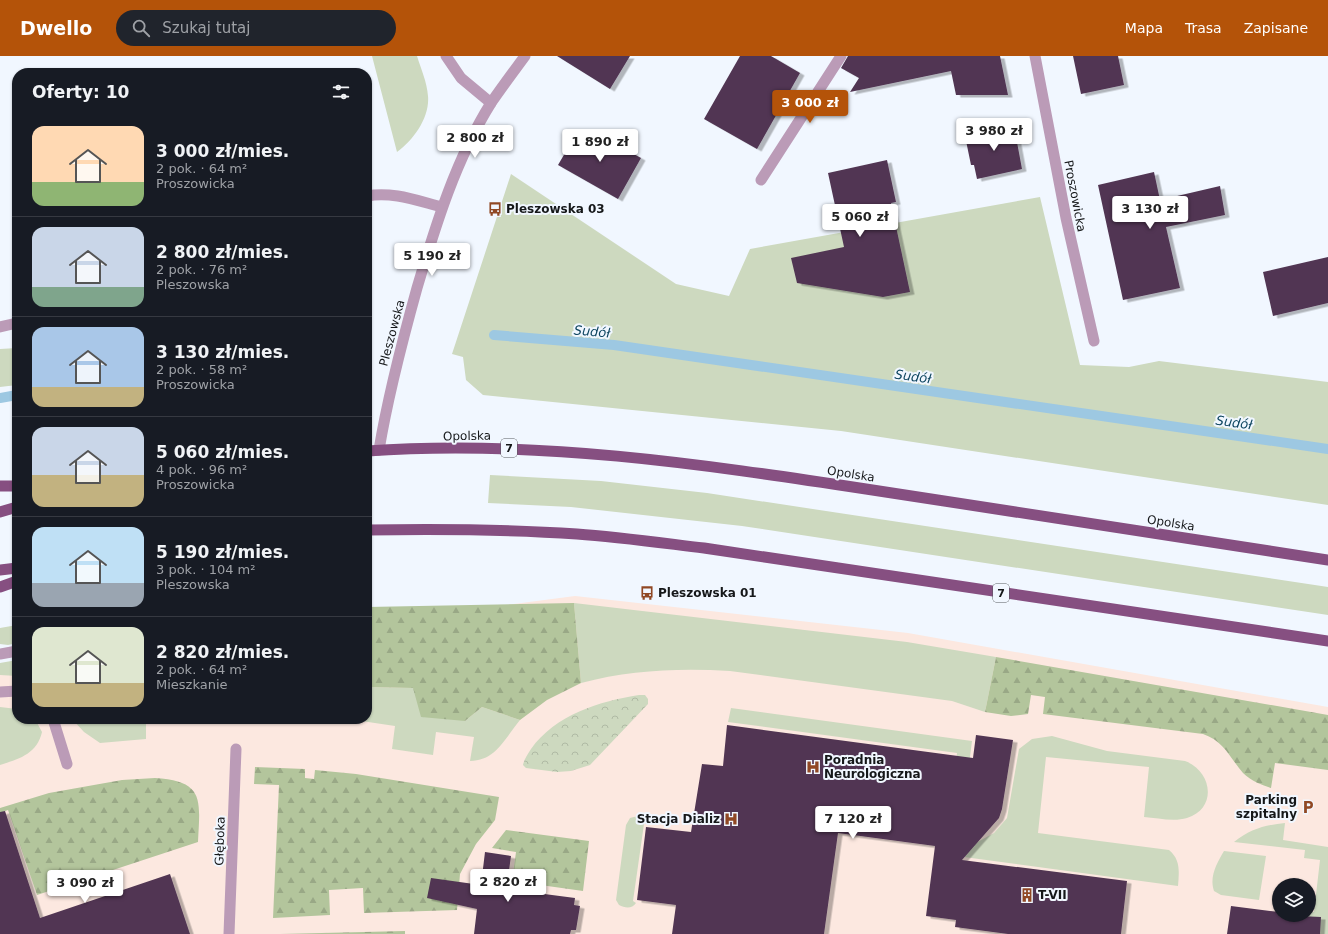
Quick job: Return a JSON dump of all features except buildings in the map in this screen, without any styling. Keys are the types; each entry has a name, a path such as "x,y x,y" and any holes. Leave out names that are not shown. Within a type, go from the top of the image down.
{"main road":[{"name":"Opolska","path":"372,451 512,448 640,458 772,475 1328,560"},
{"path":"0,486 12,486"},
{"path":"0,512 12,509"},
{"name":"7","path":"372,530 446,529 534,531 648,541 704,548 1328,641"},
{"path":"0,570 12,569"},
{"path":"0,587 12,582"}],"street":[{"path":"446,56 461,78 491,103"},
{"name":"Pleszowska","path":"379,450 387,402 402,342 442,207 457,169 491,103 525,56"},
{"path":"761,180 840,56"},
{"name":"Proszowicka","path":"1035,56 1066,218 1094,341"},
{"path":"372,196 384,195 406,198 442,207"},
{"path":"0,327 12,324"},
{"path":"0,654 12,652"},
{"path":"0,692 12,692"},
{"path":"55,724 67,764"},
{"name":"Głęboka","path":"230,934 236,749"}],"shaded area":[{"path":"575,596 908,633 1328,707 1328,934 0,934 0,667 12,665 12,724 372,724 372,622"}],"green space":[{"path":"372,56 417,56 425,81 428,104 424,120 415,135 397,152"},
{"path":"511,174 676,284 729,296 750,249 1040,197 1080,365 1129,367 1159,361 1328,382 1328,505 841,431 483,395 466,380 463,357 452,354"},
{"path":"12,348 12,386 0,387 0,349"},
{"path":"490,475 601,481 707,493 1328,587 1328,615 742,526 571,507 488,503"},
{"path":"574,603 907,642 996,657 985,712 952,701 730,671 655,671 618,675 581,683"},
{"path":"574,603 581,683 547,700 520,720 482,707 465,721 421,717 413,688 372,687 372,607"},
{"path":"12,626 12,644 0,644 0,628"},
{"path":"996,657 1328,715 1328,770 1275,763 1271,788 1246,776 1221,745 1203,734 1043,714 1045,697 1031,695 1028,714 1011,716 985,712"},
{"path":"12,661 12,676 0,675 0,663"},
{"path":"372,687 413,688 465,721 482,707 520,720 493,753 479,760 470,761 474,737 436,732 433,755 392,749 395,726 372,723"},
{"path":"645,695 648,699 648,704 590,765 571,771 557,772 526,768 523,765 531,749 541,737 565,719 609,701"},
{"path":"0,707 12,708 12,724 38,724 42,732 40,739 32,751 20,758 0,765"},
{"path":"731,708 972,741 966,789 952,797 957,753 728,722"},
{"path":"77,724 146,724 146,739 100,743 84,732"},
{"path":"1052,736 1107,751 1185,761 1194,766 1201,773 1206,781 1208,790 1204,806 1197,813 1187,818 1177,820 1160,819 1144,817 1149,767 1046,757 1038,833 1169,850 1176,858 1178,866 1178,886 964,857 972,845 994,833 1007,818 1019,749 1032,739"},
{"path":"255,767 305,769 305,778 314,779 315,770 356,774 499,797 495,820 476,844 460,874 457,910 364,913 363,888 329,890 330,915 273,918 279,785 254,784"},
{"path":"155,778 183,783 191,788 196,795 199,815 198,842 37,895 8,810 0,813 0,808 49,793 122,780"},
{"path":"638,816 646,820 648,824 644,824 633,901 636,903 630,907 626,907 619,905 616,900 626,825 630,818"},
{"path":"1285,823 1283,840 1328,847 1328,934 1294,934 1295,922 1316,922 1316,895 1320,860 1304,858 1305,850 1234,842 1258,828"},
{"path":"506,830 589,841 583,891 512,881 516,852 492,848"},
{"path":"1224,851 1266,856 1259,900 1221,895 1214,891 1212,881 1213,875 1216,865"},
{"path":"405,931 405,934 280,934"}],"waterway":[{"name":"Sudół","path":"494,335 614,345 1328,449"},
{"name":"Sudół","path":"0,398 12,396"}],"place":[{"name":"Pleszowska 03","path":"495,209"},
{"name":"Pleszowska 01","path":"647,593"},
{"name":"Poradnia Neurologiczna","path":"813,767"},
{"name":"Parking szpitalny","path":"1308,807"},
{"name":"Stacja Dializ","path":"731,819"},
{"name":"T-VII","path":"1027,895"}]}
